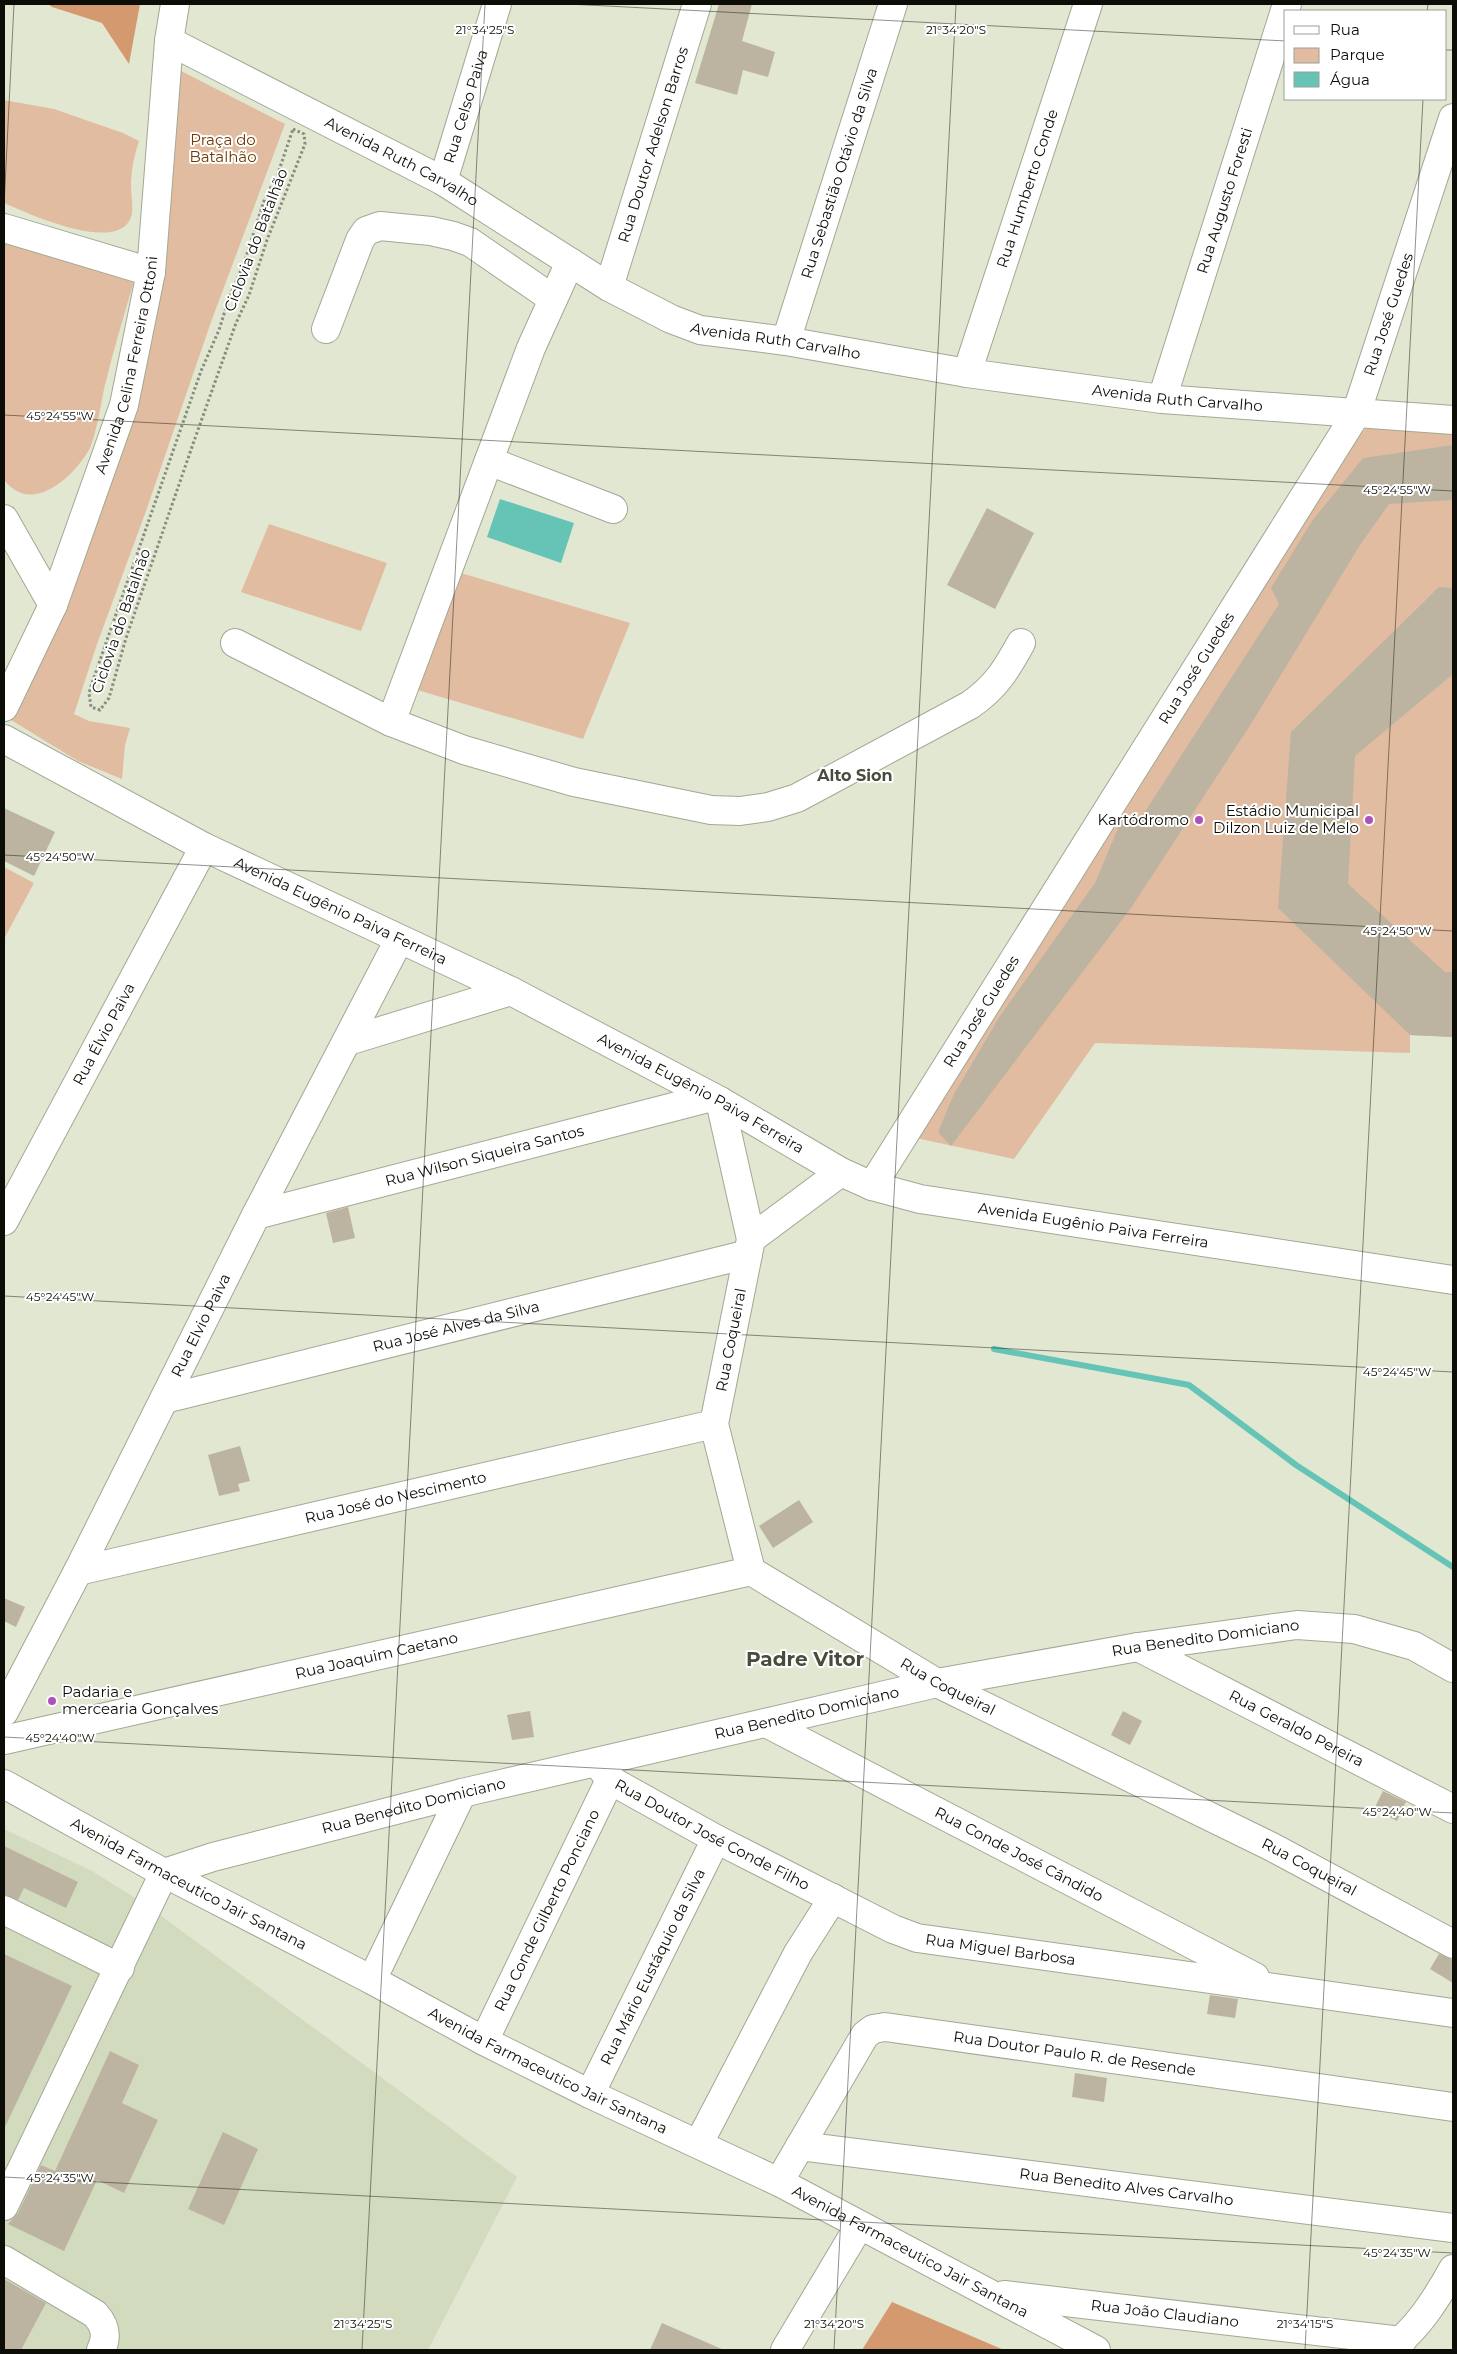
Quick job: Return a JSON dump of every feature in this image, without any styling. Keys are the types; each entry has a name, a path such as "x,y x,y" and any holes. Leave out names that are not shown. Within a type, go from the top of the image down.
{"street":[{"name":"Avenida Celina Ferreira Ottoni","path":"4,707 53,604 124,405 151,272 169,41 175,4"},
{"name":"Rua Celso Paiva","path":"443,181 497,4"},
{"name":"Rua Doutor Adelson Barros","path":"609,287 697,4"},
{"name":"Rua Sebastião Otávio da Silva","path":"786,341 892,4"},
{"name":"Rua Humberto Conde","path":"967,373 1088,4"},
{"name":"Rua Augusto Foresti","path":"1162,399 1284,13"},
{"name":"Avenida Ruth Carvalho","path":"169,41 443,181 609,287 671,319 700,330 786,341 967,373 1162,399 1453,420"},
{"name":"Rua José Guedes","path":"872,1186 1356,414 1453,118"},
{"path":"326,329 360,240 366,231 380,226 431,231 470,242 553,299"},
{"path":"4,228 151,272"},
{"path":"391,722 531,348 570,262"},
{"path":"489,461 613,509"},
{"path":"4,519 53,604"},
{"path":"234,643 391,722 464,750 574,782 711,810 740,811 768,807 797,798 970,705 987,694 1002,677 1021,643"},
{"name":"Avenida Eugênio Paiva Ferreira","path":"4,739 204,846 511,992 716,1099 841,1172 872,1186 920,1199 1453,1280"},
{"name":"Rua Élvio Paiva","path":"4,1221 204,846"},
{"name":"Rua Elvio Paiva","path":"4,1712 78,1571 256,1215 399,940"},
{"path":"348,1041 511,992"},
{"name":"Rua Wilson Siqueira Santos","path":"256,1215 716,1099"},
{"name":"Rua Coqueiral","path":"716,1099 749,1246 714,1424 751,1571 937,1682 1272,1847 1453,1944"},
{"path":"749,1246 841,1172"},
{"name":"Rua José Alves da Silva","path":"165,1399 749,1246"},
{"name":"Rua José do Nescimento","path":"78,1571 714,1424"},
{"name":"Rua Joaquim Caetano","path":"4,1740 751,1571"},
{"name":"Rua Benedito Domiciano","path":"164,1873 213,1857 462,1792 604,1771 766,1723 937,1682 1138,1647 1297,1625 1354,1629 1414,1646 1453,1668"},
{"name":"Rua Geraldo Pereira","path":"1138,1647 1453,1809"},
{"name":"Rua Conde José Cândido","path":"766,1723 1272,1986"},
{"name":"Rua Doutor José Conde Filho","path":"604,1771 716,1839 833,1898"},
{"name":"Rua Conde Gilberto Ponciano","path":"484,2042 604,1771"},
{"name":"Avenida Farmaceutico Jair Santana","path":"4,1784 164,1873 372,1980 484,2042 590,2094 699,2143 779,2182 1096,2350"},
{"path":"372,1980 462,1792"},
{"name":"Rua Mário Eustáquio da Silva","path":"590,2094 716,1839"},
{"path":"4,2206 164,1873"},
{"path":"699,2143 798,1953 833,1898"},
{"name":"Rua Miguel Barbosa","path":"833,1898 893,1929 917,1938 949,1944 1272,1986 1453,2013"},
{"path":"4,1910 120,1968"},
{"name":"Rua Doutor Paulo R. de Resende","path":"779,2182 865,2035 874,2029 885,2027 1453,2107"},
{"name":"Rua Benedito Alves Carvalho","path":"800,2146 1453,2228"},
{"path":"785,2350 860,2226"},
{"path":"4,2260 95,2314 103,2322 105,2332 104,2344 101,2350"},
{"path":"1395,2346 1443,2287 1453,2269"},
{"name":"Rua João Claudiano","path":"987,2293 1395,2346"}],"path":[{"name":"Ciclovia do Batalhão","path":"293,129 304,134 305,144 266,240 249,295 236,323 193,444 126,638 109,698 100,710 92,707 90,693 92,683 201,371 219,330 229,298 247,255 265,198 277,176 293,129"}],"shaded area":[{"path":"48,4 140,4 129,64 102,23 52,7"},
{"path":"4,1829 92,1871 145,1904 517,2177 428,2350 4,2350"},
{"path":"892,2302 1004,2350 862,2350"}],"green space":[{"name":"Praça do Batalhão","path":"181,71 285,124 211,322 74,714 89,721 130,728 125,745 122,779 78,761 11,720 36,674 53,631 142,384 151,346 164,268"},
{"path":"4,100 54,109 123,133 139,141 132,174 132,214 123,228 109,232 91,232 71,228 4,203"},
{"path":"4,239 135,278 111,361 90,448 74,470 63,480 52,488 39,493 27,494 15,490 4,480"},
{"name":"Kartódromo","path":"1369,426 1453,433 1453,1037 1410,1035 1410,1053 1095,1043 1014,1159 916,1138 1353,440"},
{"path":"269,524 387,563 361,631 241,592"},
{"path":"454,571 630,623 583,739 414,689"},
{"path":"4,867 34,883 5,937 4,937"}],"water":[{"path":"500,499 574,523 561,563 487,537"}],"building":[{"path":"719,4 752,4 742,41 775,52 768,77 743,70 737,95 695,83"},
{"path":"1453,445 1453,500 1389,504 1360,545 1251,724 1131,908 951,1146 938,1132 954,1094 1000,1016 1095,883 1124,814 1137,824 1279,604 1271,588 1312,521 1363,458"},
{"path":"987,508 1034,533 995,609 947,585"},
{"name":"Estádio Municipal Dilzon Luiz de Melo","path":"1439,587 1453,588 1453,674 1355,756 1348,884 1445,972 1453,972 1453,1037 1410,1035 1278,908 1291,732"},
{"path":"4,808 55,832 34,876 4,861"},
{"path":"348,1207 355,1238 333,1243 326,1213"},
{"path":"240,1446 250,1481 238,1484 240,1491 219,1496 208,1455"},
{"path":"799,1500 813,1522 773,1548 759,1526"},
{"path":"4,1598 25,1607 16,1627 4,1621"},
{"path":"530,1711 534,1737 512,1740 507,1715"},
{"path":"1123,1711 1142,1721 1130,1745 1111,1735"},
{"path":"1383,1791 1406,1802 1397,1821 1374,1809"},
{"path":"4,1846 78,1882 66,1908 24,1888 18,1900 4,1894"},
{"path":"4,1954 72,1986 4,2129"},
{"path":"1439,1954 1453,1960 1453,1983 1430,1969"},
{"path":"1210,1995 1238,1999 1235,2018 1207,2014"},
{"path":"110,2051 139,2065 122,2103 158,2120 124,2193 97,2180 64,2251 8,2224 18,2213 41,2165 55,2171"},
{"path":"1075,2073 1107,2078 1104,2102 1072,2097"},
{"path":"223,2132 258,2149 224,2225 188,2209"},
{"path":"4,2279 46,2303 21,2350 4,2350"},
{"path":"662,2323 724,2350 650,2350"}],"waterway":[{"path":"994,1349 1189,1385 1296,1465 1453,1567"}],"place":[{"name":"Kartódromo","path":"1199,820"},
{"name":"Estádio Municipal Dilzon Luiz de Melo","path":"1369,820"},
{"name":"Padaria e mercearia Gonçalves","path":"52,1701"}],"district":[{"name":"Alto Sion","path":"855,775"},
{"name":"Padre Vitor","path":"805,1659"}]}
